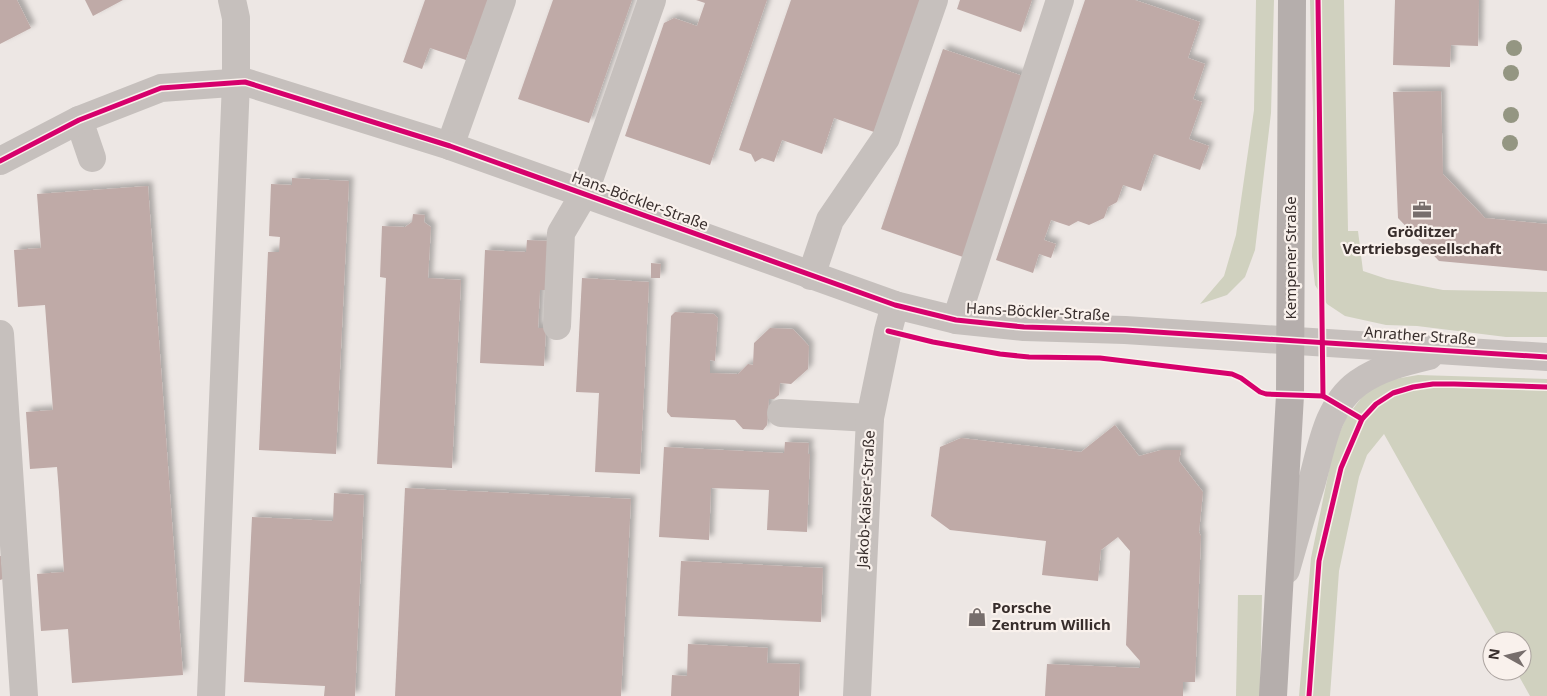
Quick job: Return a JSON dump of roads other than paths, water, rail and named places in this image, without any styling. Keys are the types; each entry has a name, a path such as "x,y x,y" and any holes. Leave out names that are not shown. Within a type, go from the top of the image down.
{"main road":[{"name":"Kempener Straße","path":"1274,696 1290,395 1292,0"}],"street":[{"path":"211,696 236,82 236,18 232,0"},
{"path":"450,146 502,0"},
{"path":"557,326 561,232 584,194 652,0"},
{"path":"811,276 830,220 886,138 934,0"},
{"path":"956,320 1060,0"},
{"name":"Hans-Böckler-Straße","path":"0,161 79,120 161,88 245,82 450,146 895,306 956,320 1024,327 1125,330 1290,341"},
{"path":"79,120 92,158"},
{"name":"Jakob-Kaiser-Straße","path":"856,696 870,418 895,306"},
{"path":"0,334 24,696"},
{"name":"Anrather Straße","path":"1290,341 1547,357"},
{"path":"1280,590 1325,433 1338,405 1357,384 1379,371 1406,361 1455,351"},
{"path":"782,413 870,418"}],"place":[{"name":"Gröditzer Vertriebsgesellschaft","path":"1422,210"},
{"name":"Porsche Zentrum Willich","path":"977,617"}]}
